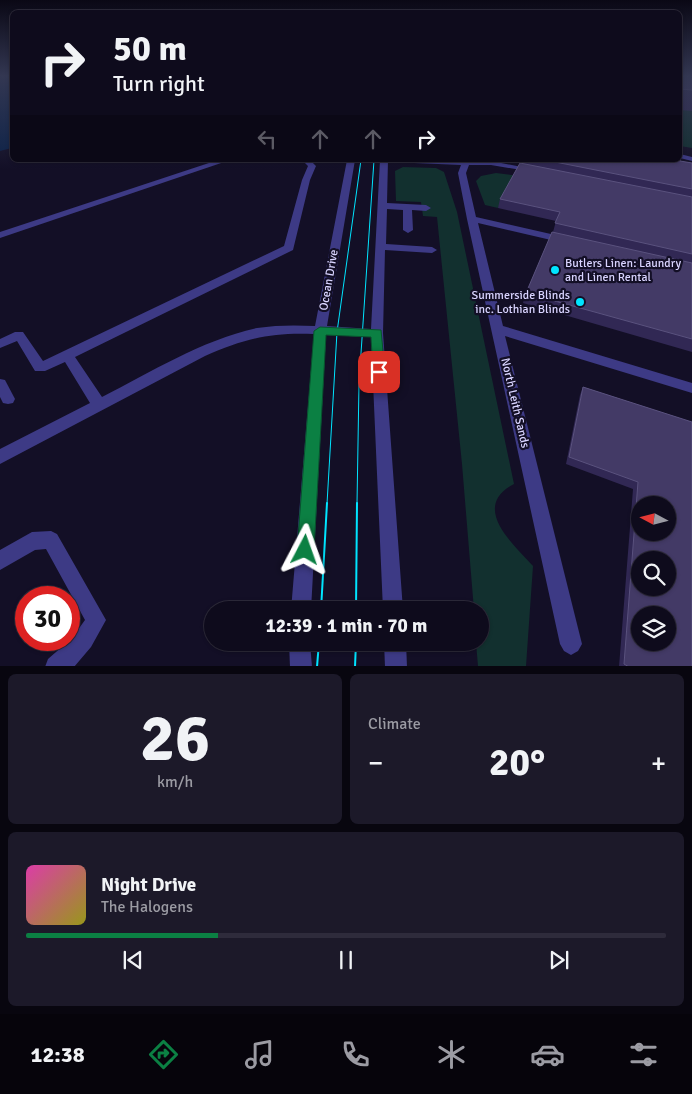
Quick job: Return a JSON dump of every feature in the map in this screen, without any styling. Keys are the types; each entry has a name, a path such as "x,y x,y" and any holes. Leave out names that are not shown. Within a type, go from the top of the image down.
{"street":[{"path":"0,235 220,162"},
{"path":"0,344 19,335 40,368 288,248 306,180 312,166 308,162"},
{"name":"Ocean Drive","path":"302,601 320,331 351,162"},
{"path":"384,162 377,333 392,601"},
{"name":"North Leith Sands","path":"464,162 462,173 472,219 571,644"},
{"path":"475,162 498,164 546,173"},
{"path":"382,206 426,208"},
{"path":"407,207 408,230"},
{"path":"472,219 577,243"},
{"path":"381,247 432,250"},
{"path":"498,329 692,388"},
{"path":"0,457 200,352 226,342 264,331 377,333"},
{"path":"67,355 99,405"},
{"path":"0,384 8,399"},
{"path":"0,562 32,541 51,540 96,620 88,637 72,656 56,666"},
{"path":"300,651 301,666"},
{"path":"395,651 396,666"}],"green space":[{"path":"682,107 692,109 692,148 682,146"},
{"path":"403,167 436,168 444,172 457,212 514,484 501,493 496,503 495,514 499,525 515,547 533,566 526,666 478,666 477,651 489,651 489,601 473,601 462,464 437,217 423,216 421,202 396,201 395,171"},
{"path":"496,173 519,176 511,184 498,208 485,205 476,181 481,176"}],"water":[{"path":"0,107 10,107 10,148 0,151"}],"building":[{"path":"682,161 692,163 692,189 555,162"},
{"path":"520,163 692,197 692,254 555,223 560,212 500,199"},
{"path":"552,232 692,263 692,339 526,293"},
{"path":"583,387 692,422 692,666 627,666 624,664 631,573 631,596 676,596 676,551 633,551 633,541 676,541 676,496 637,496 638,482 569,457"}],"tram line":[{"path":"327,504 337,332 361,162"},
{"path":"357,504 359,383 374,162"},
{"path":"322,601 327,503"},
{"path":"356,601 357,503"},
{"path":"317,666 318,651"},
{"path":"355,666 356,651"}],"place":[{"name":"Butlers Linen: Laundry and Linen Rental","path":"555,270"},
{"name":"Summerside Blinds inc. Lothian Blinds","path":"580,302"}],"route":[{"path":"305,550 320,331 377,333 379,372"}]}
